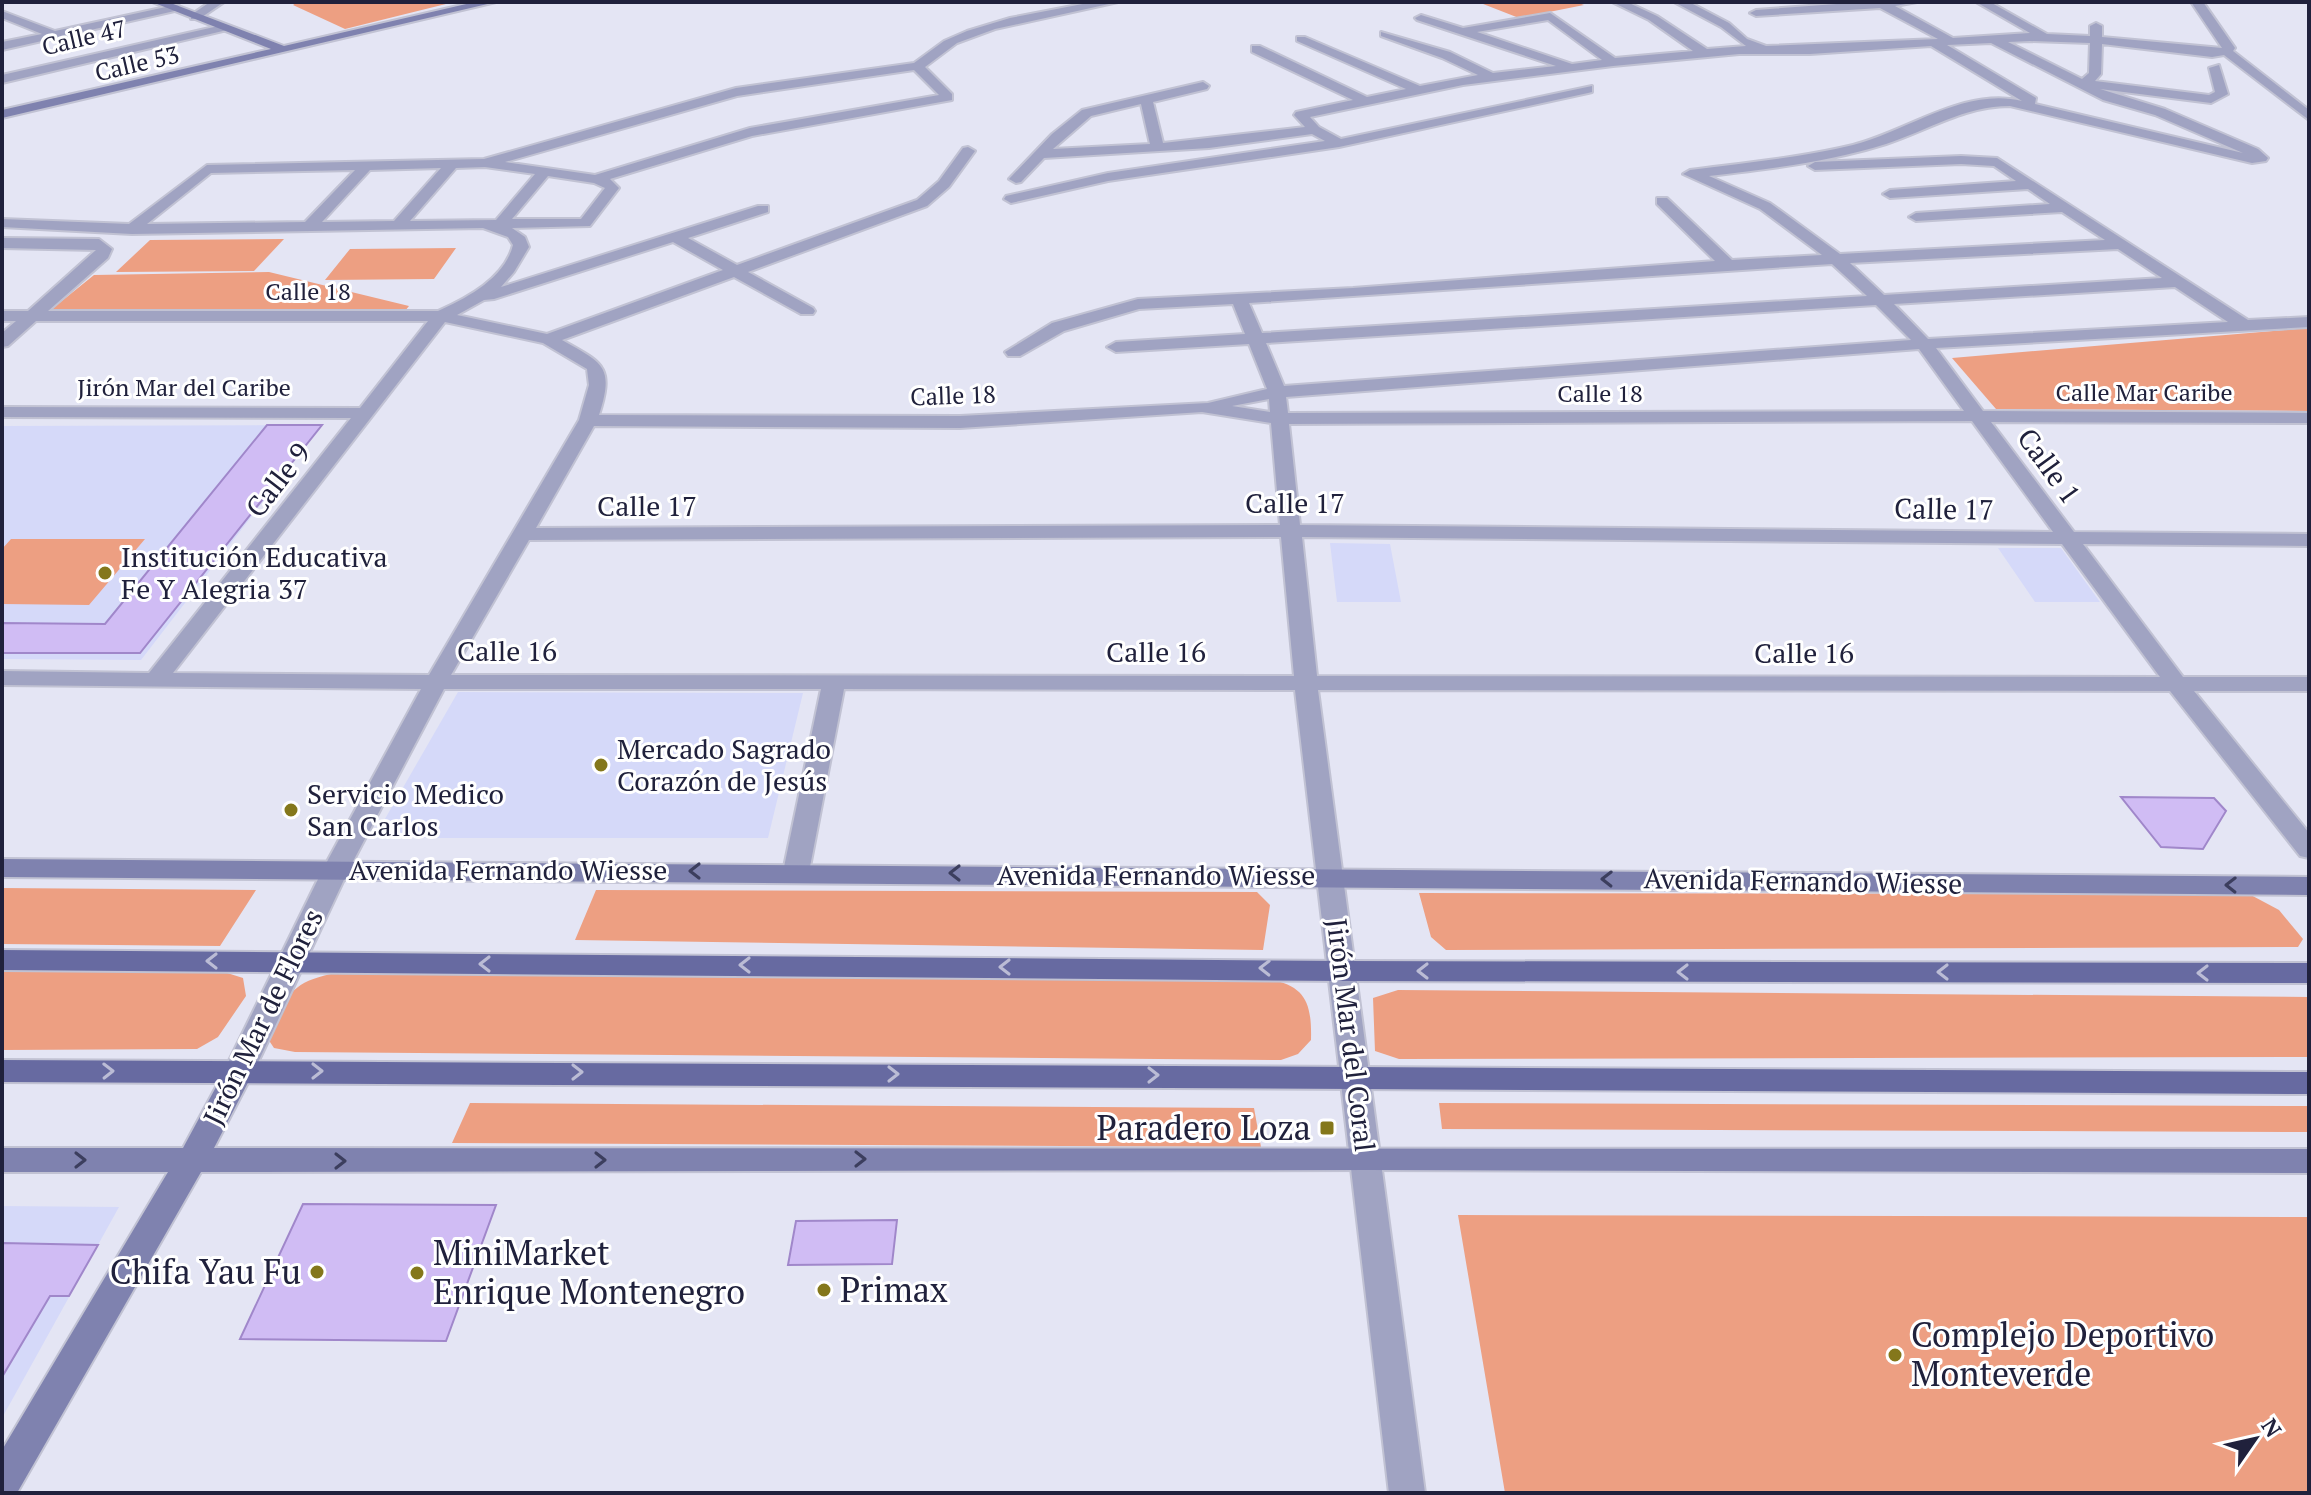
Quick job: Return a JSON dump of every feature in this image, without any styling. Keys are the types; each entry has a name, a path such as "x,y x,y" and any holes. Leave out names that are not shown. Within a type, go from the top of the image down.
{"main road":[{"path":"158,2 282,49"},
{"name":"Calle 53","path":"2,116 490,2"},
{"name":"Avenida Fernando Wiesse","path":"2,868 2309,886"},
{"path":"2,960 1343,971 2309,973"},
{"path":"2,1071 2309,1083"},
{"name":"Jirón Mar de Flores","path":"2,1484 191,1161 239,1071"},
{"path":"2,1160 1367,1158 2309,1161"}],"street":[{"path":"195,17 218,2"},
{"path":"485,163 736,92 917,66 950,42 1002,23 1112,2"},
{"path":"1618,2 1653,18 1707,55"},
{"path":"1680,2 1725,25 1743,41 1764,49"},
{"path":"1777,2 1848,48"},
{"path":"1756,13 1911,2"},
{"path":"1982,2 2045,37"},
{"path":"2197,2 2229,48 2226,51"},
{"path":"1880,3 1950,42"},
{"name":"Calle 47","path":"2,46 175,8"},
{"path":"2,14 55,35"},
{"path":"1464,31 1550,16 1613,62"},
{"path":"1421,18 1570,67"},
{"name":"Calle 47","path":"2,79 223,28"},
{"path":"2085,83 2095,74 2097,33"},
{"path":"1339,143 1314,130 1301,115 1463,81 1613,62 1764,49 1848,48 2097,33 2212,53 2226,51 2309,116"},
{"path":"1385,34 1446,55 1493,78"},
{"path":"1301,39 1416,89"},
{"path":"1759,166 1882,140 1925,125 1953,109 1988,100 2044,110 2252,159 2261,158 2160,112 2107,97 2085,83 2056,72 1993,39"},
{"path":"1934,43 2044,110"},
{"path":"1256,49 1362,100"},
{"path":"596,179 750,132 948,97 917,66"},
{"path":"2085,83 2218,98 2222,94 2215,68"},
{"path":"1463,81 1517,106"},
{"path":"1016,179 1057,137 1087,113 1203,86"},
{"path":"1011,199 1108,177 1339,143 1588,89"},
{"path":"1146,101 1157,136 1156,148"},
{"path":"1043,154 1156,148 1314,130"},
{"path":"548,339 922,203 944,184 968,151"},
{"path":"1759,166 1997,162 2247,327"},
{"path":"398,225 453,163"},
{"path":"2,223 132,229 585,223 612,188 596,179 485,163 207,169 132,229"},
{"path":"310,226 367,165"},
{"name":"Calle 1","path":"1759,166 1690,174 1733,189 1776,213 1882,301 1924,344 2177,684 2309,850"},
{"path":"492,224 544,172"},
{"path":"1958,255 1890,194 2032,184"},
{"path":"1662,201 1728,265"},
{"path":"1916,217 2066,207"},
{"path":"441,316 478,299 763,209"},
{"path":"478,299 506,274 522,248 515,236 492,224"},
{"path":"677,238 807,311"},
{"path":"2,243 99,244 103,255 2,342"},
{"path":"1014,352 1058,327 1138,304 1598,277 1728,265 2121,244"},
{"path":"1116,347 1254,341 2176,282"},
{"name":"Jirón Mar del Coral","path":"1239,298 1277,392 1306,682 1407,1493"},
{"name":"Calle 18","path":"2,316 441,316 548,339 594,366 599,373 588,420 960,422 1202,407 1278,419 1978,416"},
{"name":"Calle 9","path":"157,678 441,316"},
{"path":"1202,407 1277,392 1924,344 2309,322"},
{"name":"Jirón Mar del Caribe","path":"2,412 366,413"},
{"name":"Calle Mar Caribe","path":"1978,416 2309,418"},
{"name":"Jirón Mar de Flores","path":"239,1071 336,869 436,682 588,420"},
{"name":"Calle 17","path":"524,534 1293,531 2309,540"},
{"name":"Calle 16","path":"2,678 436,682 2309,684"},
{"path":"796,872 834,681"}],"shaded area":[{"path":"297,2 454,2 345,29 293,5"},
{"path":"1478,2 1576,2 1584,5 1519,18"},
{"path":"284,239 254,271 116,272 150,240"},
{"path":"456,248 434,279 325,280 350,249"},
{"path":"269,272 409,306 405,311 47,313 94,275"},
{"path":"2309,329 2309,411 1996,409 1952,358"},
{"name":"Institución Educativa Fe Y Alegria 37","path":"322,425 141,660 2,659 2,426"},
{"path":"11,539 145,539 89,605 2,604 2,549"},
{"path":"1330,543 1390,544 1401,602 1337,602"},
{"path":"1998,548 2061,548 2100,602 2035,602"},
{"name":"Mercado Sagrado Corazón de Jesús","path":"458,692 803,693 768,838 374,838"},
{"path":"2,888 256,890 220,946 2,944"},
{"path":"596,890 1257,892 1270,905 1263,950 575,940"},
{"path":"1419,893 2249,894 2279,910 2303,939 2298,947 1446,950 1431,937"},
{"path":"2,972 224,972 243,978 246,996 218,1037 197,1049 2,1050"},
{"path":"331,974 1261,978 1287,984 1302,996 1310,1014 1311,1040 1298,1054 1281,1060 295,1052 274,1048 268,1039 289,996 304,983"},
{"path":"1398,990 2309,997 2309,1057 1399,1059 1375,1051 1373,998"},
{"path":"470,1103 1254,1108 1261,1147 452,1143"},
{"path":"1439,1103 2309,1106 2309,1132 1442,1129"},
{"path":"2,1206 119,1207 2,1418"},
{"name":"Complejo Deportivo Monteverde","path":"1458,1215 2309,1217 2309,1493 1505,1493"}],"building":[{"path":"267,425 322,425 140,653 2,653 2,623 105,624"},
{"path":"2121,797 2214,798 2226,811 2203,849 2161,847"},
{"path":"303,1204 496,1205 446,1341 240,1339"},
{"path":"897,1220 892,1264 788,1265 796,1221"},
{"path":"2,1243 98,1245 69,1296 50,1296 2,1377"}],"place":[{"name":"Institución Educativa Fe Y Alegria 37","path":"105,573"},
{"name":"Mercado Sagrado Corazón de Jesús","path":"601,765"},
{"name":"Servicio Medico San Carlos","path":"291,810"},
{"name":"Paradero Loza","path":"1327,1128"},
{"name":"Chifa Yau Fu","path":"317,1272"},
{"name":"MiniMarket Enrique Montenegro","path":"417,1273"},
{"name":"Primax","path":"824,1290"},
{"name":"Complejo Deportivo Monteverde","path":"1895,1355"}]}
